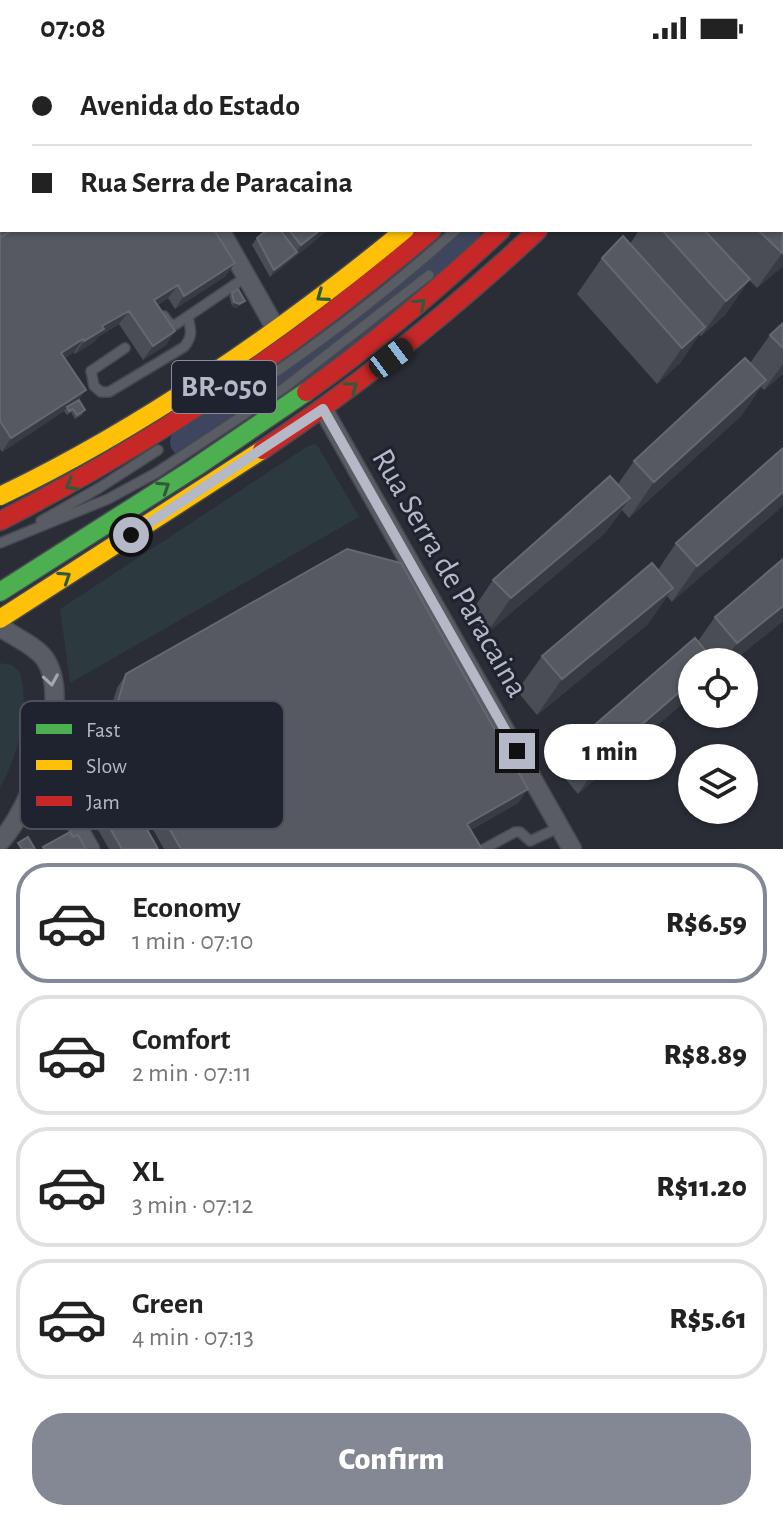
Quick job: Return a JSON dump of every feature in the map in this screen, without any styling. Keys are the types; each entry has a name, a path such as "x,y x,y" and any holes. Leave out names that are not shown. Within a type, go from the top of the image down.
{"main road":[{"path":"0,496 90,451 276,329 403,232"},
{"name":"BR-050","path":"0,521 92,473 206,400 339,308 430,232"},
{"name":"BR-050","path":"0,592 154,494 344,366 408,315 499,232"},
{"path":"0,619 323,409 456,306 536,232"}],"street":[{"path":"222,241 276,329"},
{"name":"Rua Serra de Paracaina","path":"323,409 572,849"},
{"path":"0,627 44,657 52,675 53,701"},
{"path":"1,845 20,815"},
{"path":"79,829 90,849"}],"lane":[{"path":"227,405 303,355 392,287 454,232"},
{"path":"3,542 108,499 156,473 284,388 433,272"},
{"path":"158,305 169,323 175,325 246,277"},
{"path":"125,348 91,371 94,386 101,392 109,392 184,347 191,339 192,332 188,317"},
{"path":"3,542 99,488 163,446"},
{"path":"484,849 515,832 520,832 530,841 560,827"}],"shaded area":[{"path":"315,444 359,517 70,683 60,609"},
{"path":"0,663 12,665 20,672 24,701 20,701 20,736 0,788"}],"building":[{"path":"9,232 215,232 235,263 184,296 178,285 154,300 175,331 153,346 129,311 61,353 86,390 11,438 0,421 0,238"},
{"path":"264,232 282,232 297,252 274,270 257,238"},
{"path":"291,232 317,232 301,245"},
{"path":"664,232 706,232 750,279 726,301"},
{"path":"760,232 782,232 782,253"},
{"path":"623,236 705,327 682,348 602,258"},
{"path":"238,289 245,301 239,304 234,302 232,293"},
{"path":"783,323 783,348 770,335"},
{"path":"745,358 766,380 654,482 634,461"},
{"path":"79,400 85,410 77,415 67,407"},
{"path":"783,448 783,492 697,566 676,543"},
{"path":"610,476 630,498 511,598 493,580"},
{"path":"347,549 401,563 528,789 467,824 482,849 181,849 170,829 284,829 284,701 118,701 126,674"},
{"path":"783,559 783,606 737,643 715,617"},
{"path":"652,563 673,588 562,679 542,656"},
{"path":"695,638 703,648 683,648"},
{"path":"678,653 678,693 603,758 583,735"},
{"path":"111,829 147,829 158,849 122,849"},
{"path":"70,832 73,837 78,835 86,849 44,849 43,847"},
{"path":"28,837 35,849 22,849 18,843"}],"waterway":[{"path":"184,442 304,366 417,276 465,232"}],"traffic: fast":[{"path":"0,592 196,467 306,392"}],"traffic: slow":[{"path":"0,496 106,440 210,375 311,304 403,232"},
{"path":"0,619 262,450"}],"traffic: jam":[{"path":"0,521 114,458 225,388 331,312 430,232"},
{"path":"306,392 406,314 499,232"},
{"path":"262,450 404,346 536,232"}],"route":[{"path":"131,535 323,409 517,751"}]}
